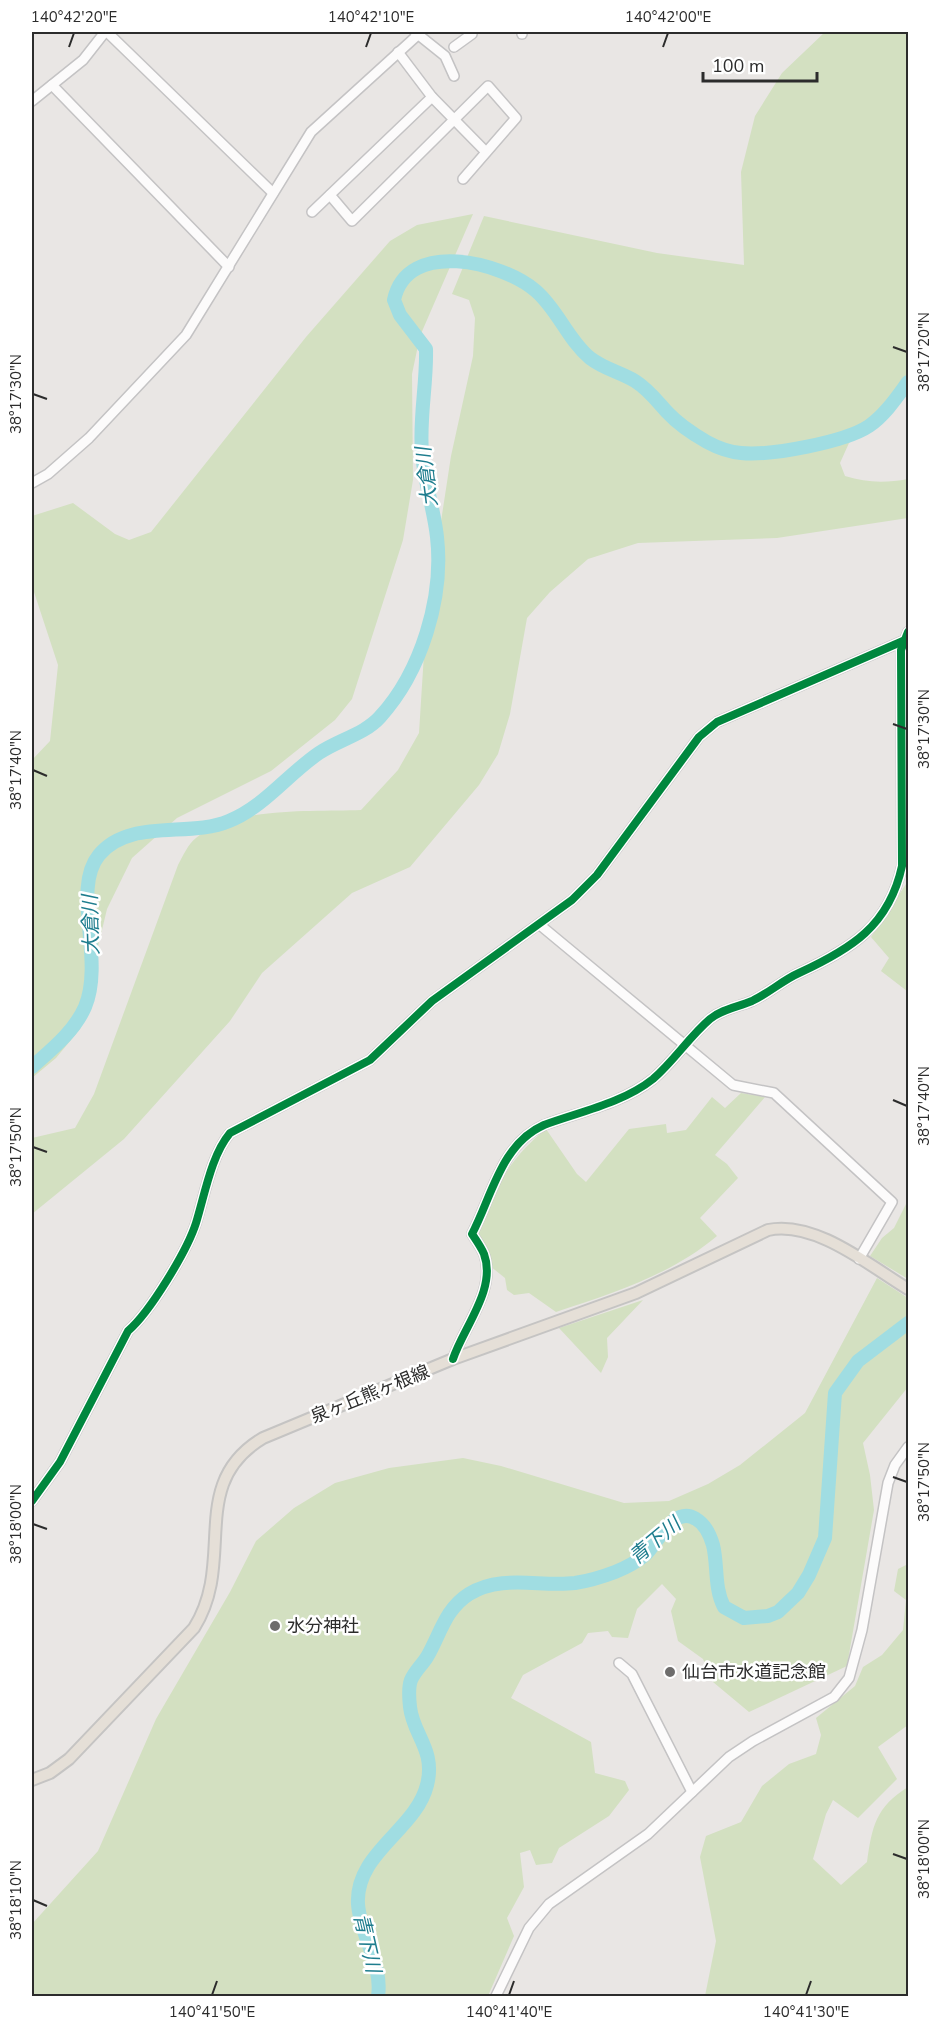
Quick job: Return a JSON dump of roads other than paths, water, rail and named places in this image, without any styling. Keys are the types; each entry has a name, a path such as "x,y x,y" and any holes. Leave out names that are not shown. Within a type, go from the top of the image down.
{"main road":[{"name":"泉ヶ丘熊ヶ根線","path":"32,1780 50,1773 69,1759 194,1628 205,1608 213,1584 217,1507 227,1472 239,1455 272,1434 453,1359 636,1293 768,1230 788,1227 805,1230 909,1289"}],"street":[{"path":"32,101 83,60 106,32 273,193"},
{"path":"32,483 48,474 89,438 186,335 311,132 418,32 445,56 454,76"},
{"path":"454,47 472,34 470,32"},
{"path":"398,52 432,97 486,152"},
{"path":"52,85 229,267"},
{"path":"330,195 352,221 488,86 516,118 463,179"},
{"path":"312,212 432,97"},
{"path":"32,1501 60,1462 128,1331 141,1319 191,1234 221,1147 230,1133 370,1060 432,1001 572,900 597,875 707,730 772,696 903,641 909,632"},
{"path":"453,1359 484,1287 487,1271 484,1255 472,1234 486,1209 502,1167 514,1148 530,1131 634,1092 653,1079 710,1019 753,1000 798,973 842,953 877,923 888,906 898,884 903,857 903,641"},
{"path":"540,925 733,1085 774,1093 892,1202 859,1259"},
{"path":"496,1996 529,1928 549,1904 648,1834 729,1757 834,1696 849,1678 860,1638 888,1483 895,1465 909,1448"},
{"path":"619,1663 632,1674 692,1792"}],"waterway":[{"name":"大倉川","path":"32,1067 75,1025 85,1007 92,968 88,886 91,869 99,855 126,836 160,830 213,826 242,815 265,799 319,753 374,723 395,699 418,656 433,609 438,560 436,526 422,453 426,349 400,315 394,300 402,281 417,268 436,262 457,261 501,271 521,281 544,299 575,343 590,358 640,384 671,416 691,432 711,444 732,452 770,452 807,447 858,432 880,417 908,382"},
{"name":"青下川","path":"378,1996 377,1973 358,1904 360,1886 366,1870 411,1815 421,1801 427,1785 429,1762 412,1717 409,1686 454,1607 469,1594 494,1584 575,1583 615,1572 646,1554 674,1520 688,1516 702,1524 710,1537 717,1584 724,1607 744,1618 768,1616 778,1612 798,1593 809,1575 825,1538 835,1393 858,1361 908,1323"}],"place":[{"name":"水分神社","path":"275,1626"},
{"name":"仙台市水道記念館","path":"670,1672"}]}
